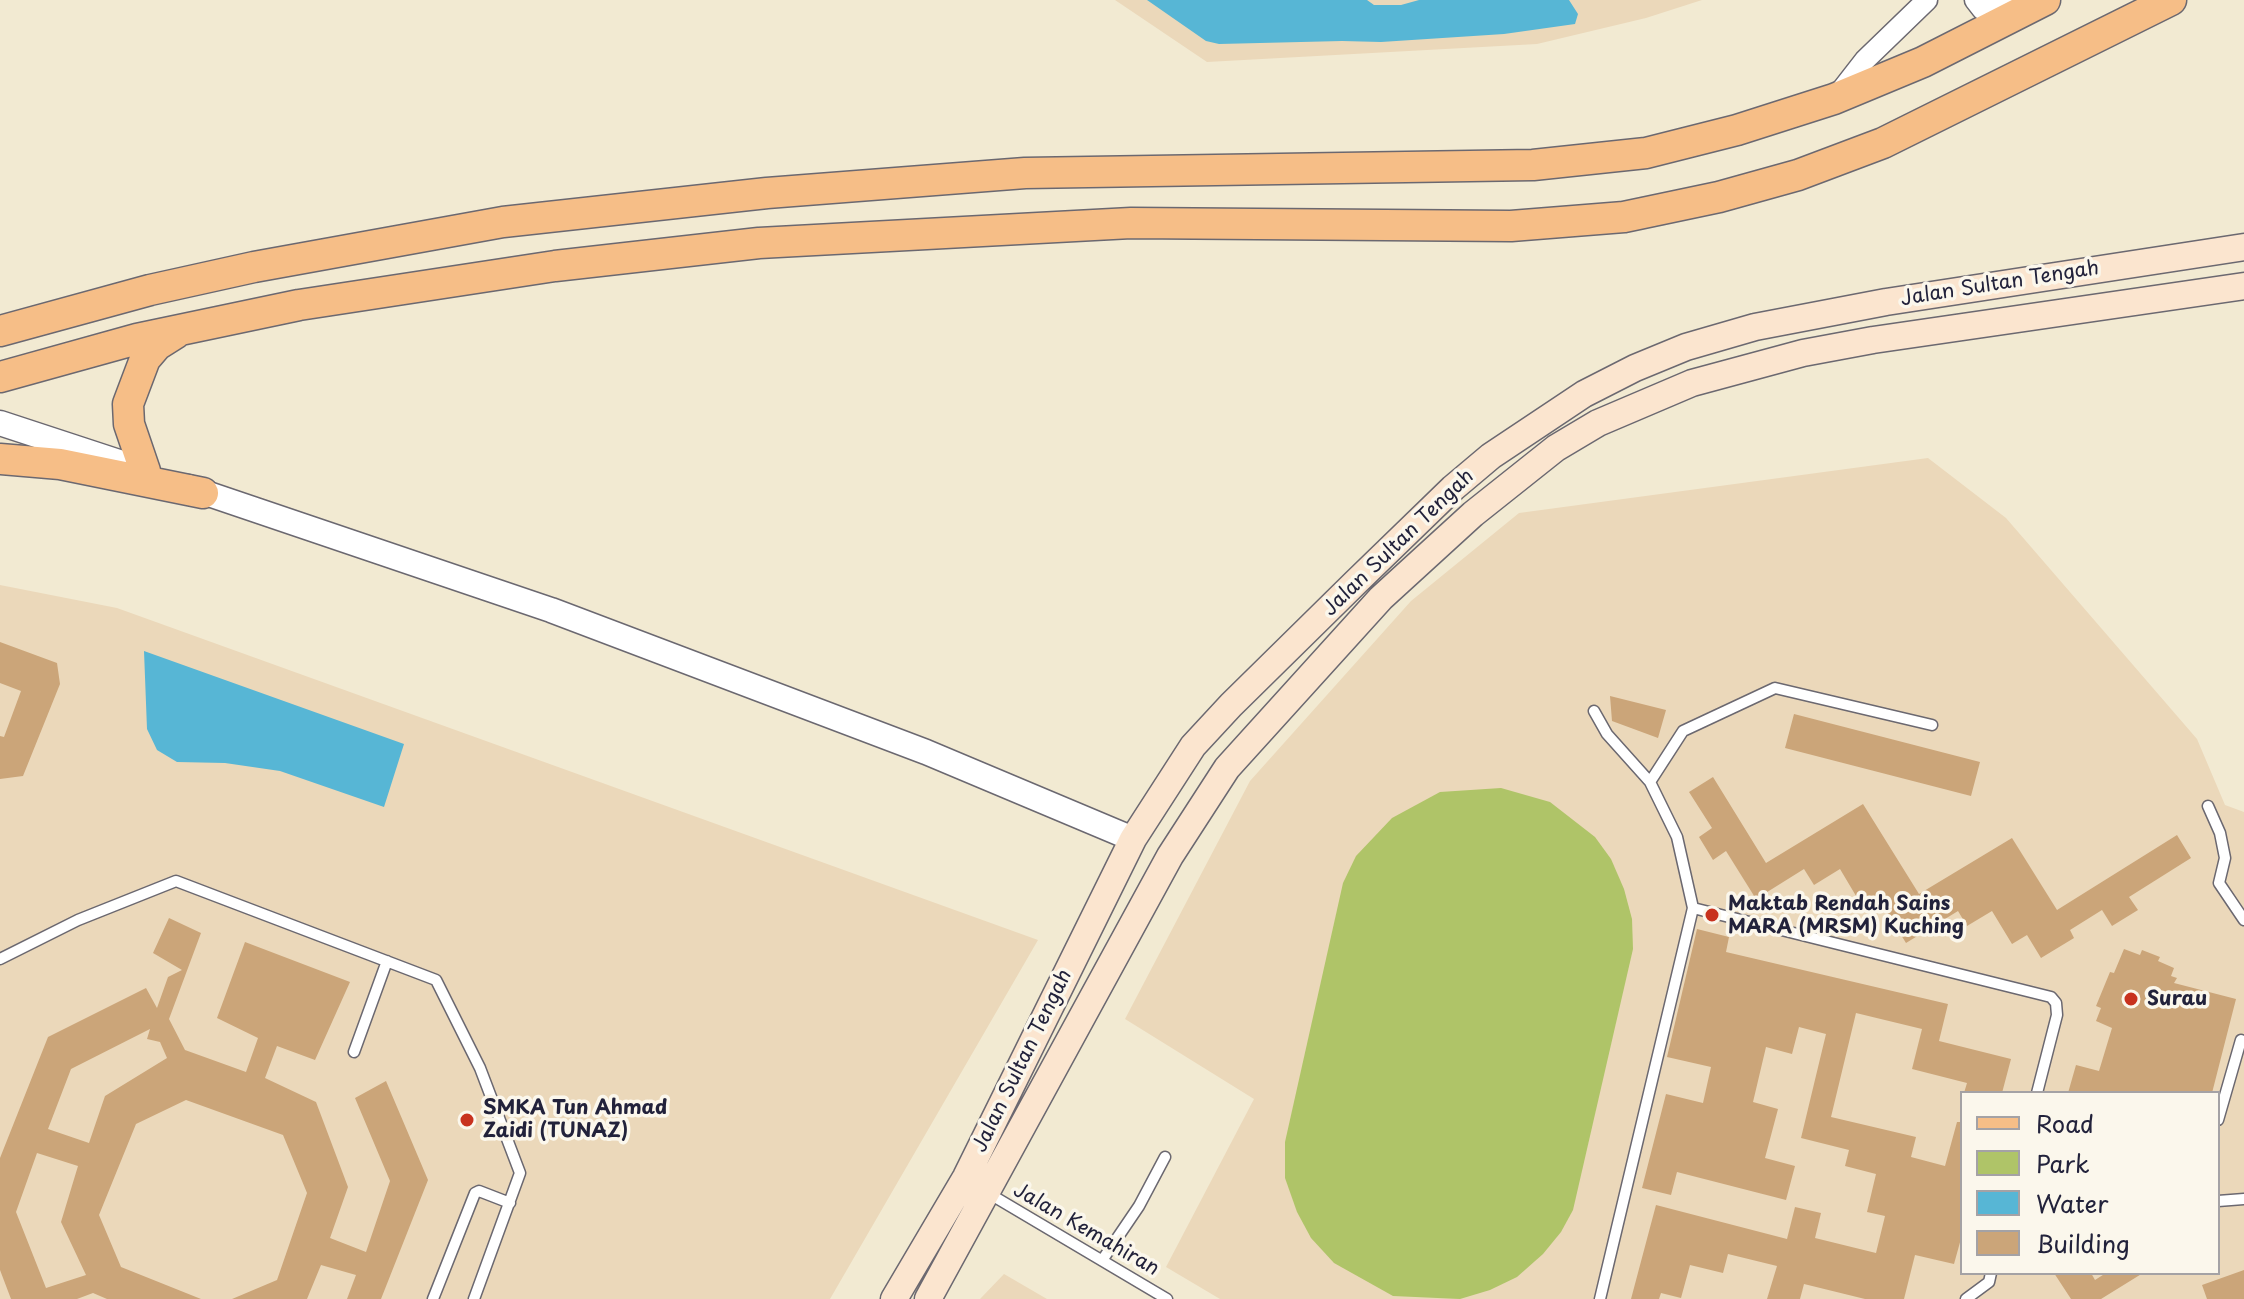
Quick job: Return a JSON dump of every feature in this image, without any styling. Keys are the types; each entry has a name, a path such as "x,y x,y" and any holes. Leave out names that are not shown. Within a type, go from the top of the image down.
{"main road":[{"path":"0,377 181,330 299,305 555,266 759,243 1131,223 1511,226 1624,217 1719,197 1798,175 1883,143 2171,0"},
{"path":"0,331 150,290 254,267 503,222 767,193 1025,173 1533,165 1646,153 1737,130 1834,99 1923,62 2037,4"},
{"name":"Jalan Sultan Tengah","path":"894,1299 966,1177 1133,839 1193,746 1453,488 1520,435 1584,394 1635,368 1686,347 1755,327 1873,304 2244,247"},
{"name":"Jalan Sultan Tengah","path":"928,1299 1170,856 1227,768 1381,598 1473,514 1556,448 1598,423 1692,383 1790,357 1873,340 2244,286"},
{"path":"0,311 150,290"},
{"path":"145,471 131,434 128,404 145,359 157,345 181,330"},
{"path":"0,459 60,464 203,493"}],"street":[{"path":"1834,99 1865,60 1927,0"},
{"path":"1975,0 1982,9 2037,4"},
{"path":"0,423 565,616 926,752 1133,839"}],"lane":[{"path":"1650,782 1683,731 1775,688 1932,725"},
{"path":"1594,711 1607,734 1650,782 1677,837 1693,908 1600,1299"},
{"path":"2208,806 2220,833 2225,858 2219,883 2244,920"},
{"path":"0,959 78,920 176,881 436,980 480,1068 520,1173 474,1299"},
{"path":"1693,908 2051,997 2056,1003 2057,1015 2038,1091"},
{"path":"354,1052 387,961"},
{"path":"2220,1113 2241,1040"},
{"path":"1103,1259 1139,1206 1165,1157"},
{"path":"433,1299 475,1193 479,1191 510,1203"},
{"name":"Jalan Kemahiran","path":"986,1192 1167,1299"},
{"path":"2220,1201 2244,1199"},
{"path":"1966,1299 1989,1282 1991,1275"}],"shaded area":[{"path":"1115,0 1702,0 1646,18 1537,44 1207,62"},
{"name":"Maktab Rendah Sains MARA (MRSM) Kuching","path":"1928,458 2006,518 2197,739 2225,805 2244,812 2244,1299 1220,1299 1166,1267 1254,1099 1125,1019 1250,781 1411,601 1519,513"},
{"name":"SMKA Tun Ahmad Zaidi (TUNAZ)","path":"0,585 117,608 1038,940 830,1299 0,1299"},
{"path":"1004,1274 1047,1299 980,1299"}],"green space":[{"path":"1501,788 1550,802 1595,837 1611,859 1624,889 1632,919 1633,949 1573,1210 1561,1232 1543,1254 1517,1277 1490,1290 1460,1299 1393,1296 1334,1263 1311,1238 1297,1212 1285,1178 1285,1142 1343,883 1356,856 1392,818 1440,792"}],"water":[{"path":"1147,0 1367,0 1374,5 1401,5 1419,0 1569,0 1578,14 1575,24 1504,34 1381,42 1219,44 1206,41"},
{"path":"144,651 404,744 384,807 280,771 225,763 177,762 157,750 147,729"}],"building":[{"path":"0,642 57,663 60,684 23,776 0,779 0,736 4,737 21,691 0,683"},
{"path":"1610,696 1666,710 1658,738 1612,721"},
{"path":"1794,714 1980,762 1971,796 1785,748"},
{"path":"1713,777 1766,863 1863,804 1919,894 2012,838 2057,910 2177,835 2191,858 2129,897 2138,910 2112,926 2102,910 2070,930 2074,938 2041,958 2027,935 2012,944 1992,911 1967,926 1958,911 1906,943 1877,896 1862,906 1840,869 1814,885 1804,869 1756,899 1726,851 1713,860 1699,837 1712,828 1689,792"},
{"path":"169,918 201,933 169,1019 185,1050 246,1072 258,1038 217,1018 245,942 350,982 315,1060 277,1046 265,1078 316,1102 348,1187 330,1238 366,1252 390,1181 355,1098 386,1081 428,1180 381,1299 347,1299 356,1275 321,1265 307,1299 232,1299 277,1280 307,1193 283,1135 186,1100 136,1124 99,1215 121,1267 201,1299 107,1299 93,1293 77,1299 11,1299 0,1270 0,1158 48,1037 146,988 157,1008 168,977 182,970 153,953","holes":["150,1029 147,1039 160,1042 167,1058 105,1096 89,1143 48,1129 71,1069","37,1153 78,1166 61,1222 86,1275 46,1288 16,1212"]},
{"path":"1697,929 1729,937 1726,952 1948,1004 1939,1041 2011,1059 2003,1091 1965,1091 1967,1083 1912,1069 1922,1029 1856,1013 1831,1117 1916,1137 1911,1157 1945,1166 1957,1122 1960,1122 1960,1242 1954,1264 1915,1255 1904,1299 1865,1299 1804,1284 1800,1299 1767,1299 1777,1266 1728,1254 1723,1273 1690,1265 1681,1298 1661,1293 1659,1299 1631,1299 1656,1205 1787,1239 1795,1207 1821,1213 1815,1238 1876,1253 1885,1216 1867,1212 1876,1174 1845,1166 1849,1150 1801,1138 1826,1034 1799,1027 1792,1054 1766,1047 1753,1102 1778,1109 1765,1158 1795,1166 1786,1200 1677,1172 1671,1195 1642,1188 1666,1094 1703,1103 1711,1067 1667,1057"},
{"path":"2124,949 2140,955 2142,950 2160,957 2158,961 2174,968 2171,976 2177,978 2174,983 2236,999 2213,1091 2069,1091 2076,1065 2099,1071 2112,1028 2096,1021 2101,1008 2096,1006 2110,972 2114,973"},
{"path":"2244,1270 2244,1299 2207,1299 2202,1285"},
{"path":"2055,1275 2092,1275 2095,1280 2103,1275 2140,1275 2101,1299 2071,1299"}],"place":[{"name":"Maktab Rendah Sains MARA (MRSM) Kuching","path":"1712,915"},
{"name":"Surau","path":"2131,999"},
{"name":"SMKA Tun Ahmad Zaidi (TUNAZ)","path":"467,1120"}]}
